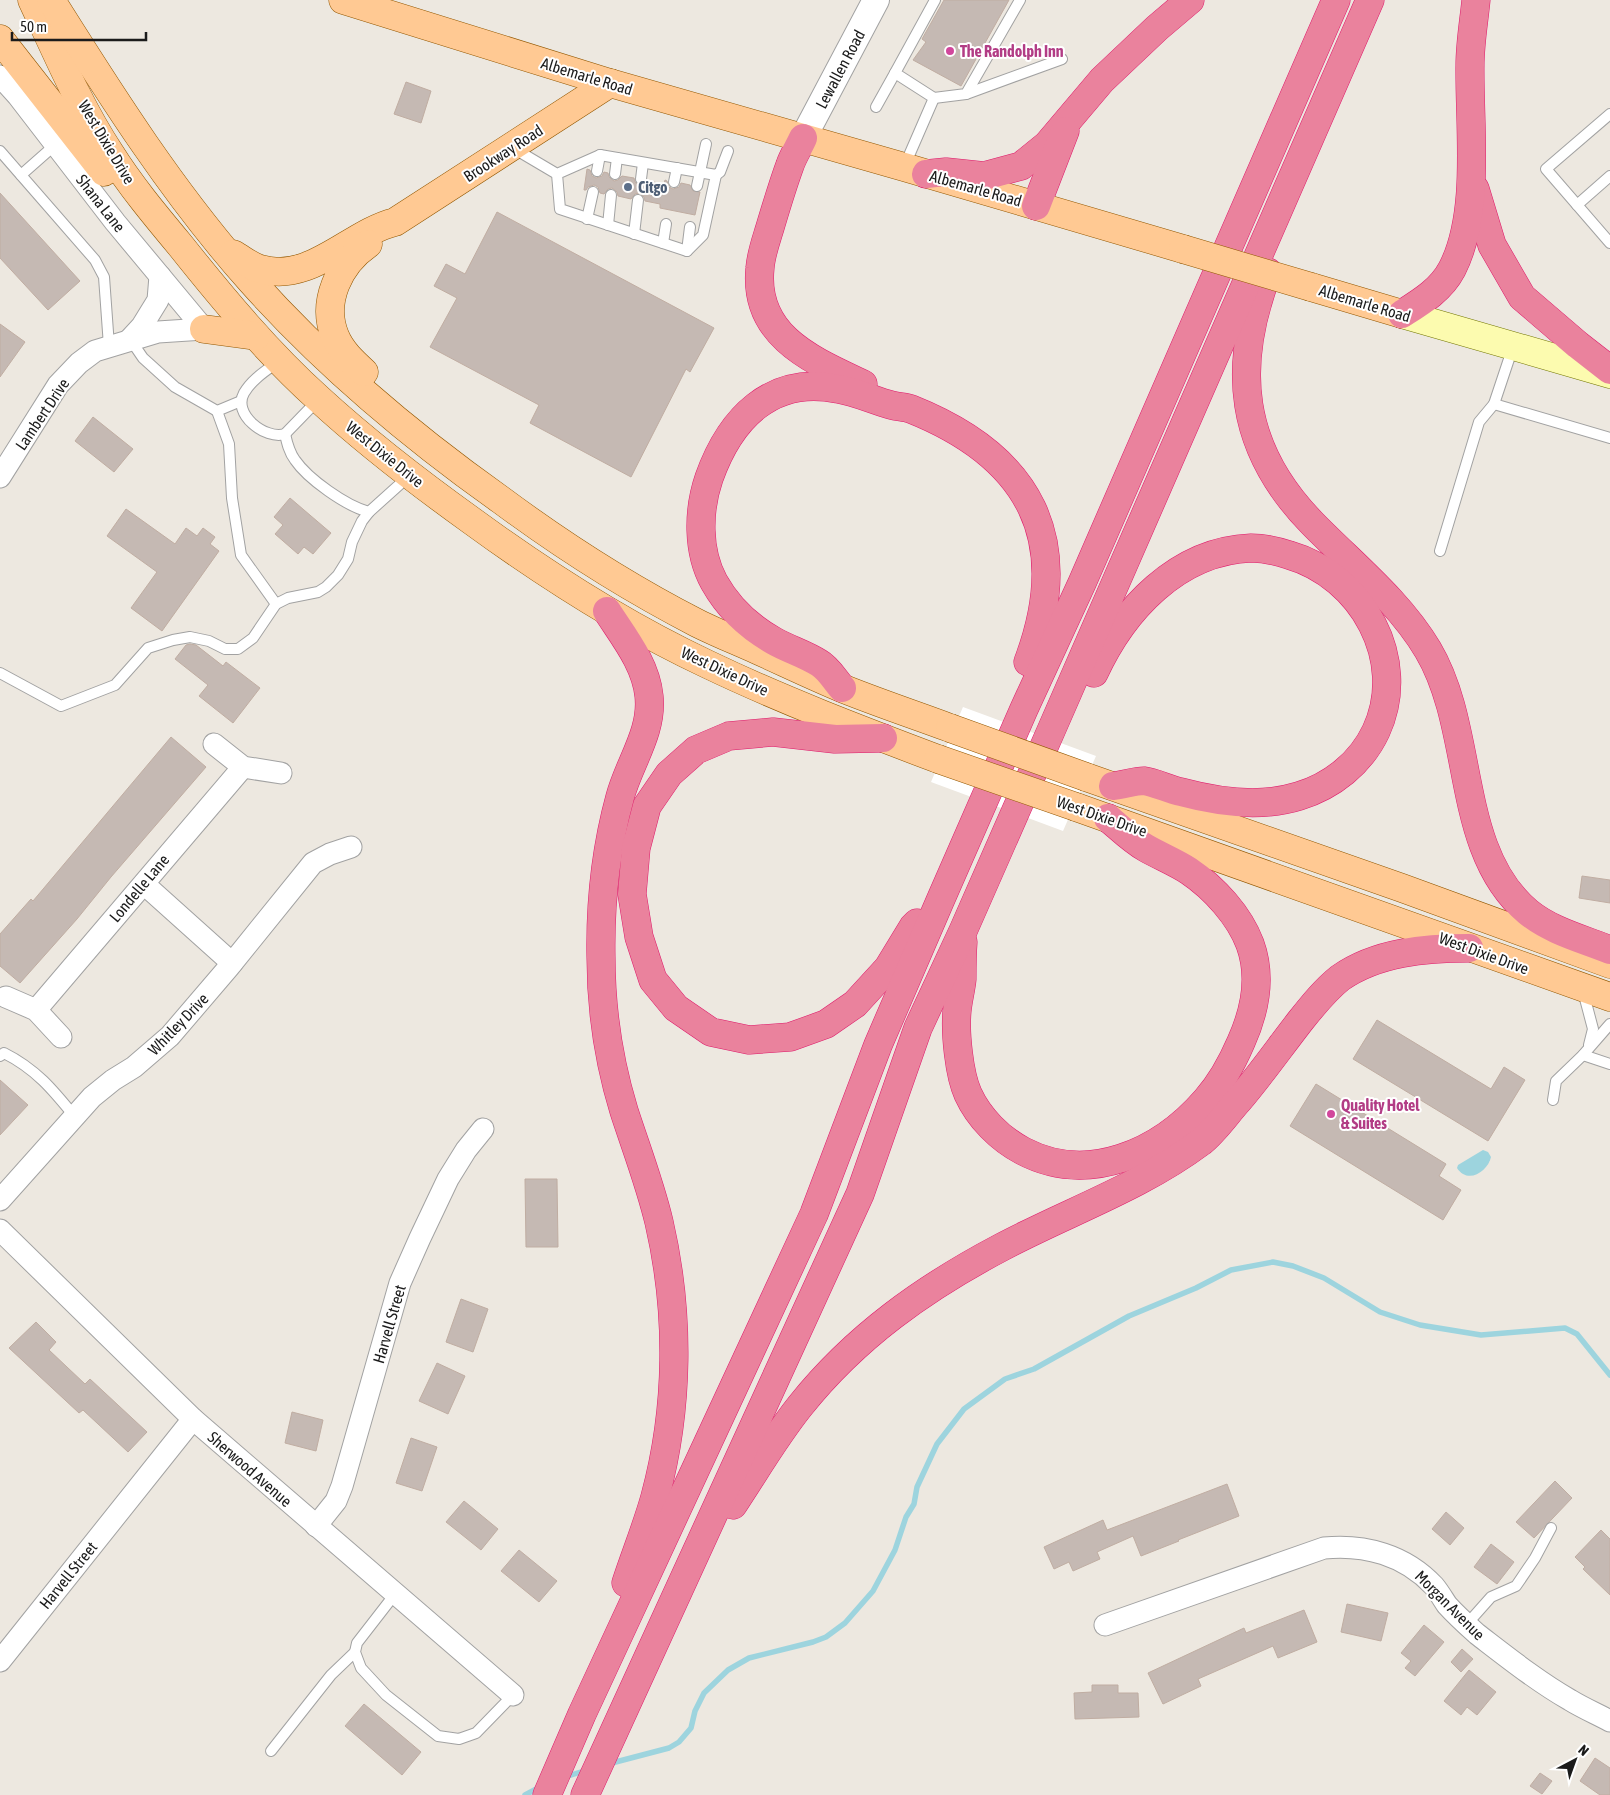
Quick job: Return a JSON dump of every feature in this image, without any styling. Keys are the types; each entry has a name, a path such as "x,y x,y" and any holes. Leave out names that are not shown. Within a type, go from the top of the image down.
{"highway":[{"path":"915,170 984,176 1021,166 1047,145 1102,80 1190,0"},
{"path":"547,1795 582,1714 814,1214 878,1045 1336,0"},
{"path":"585,1795 860,1194 918,1028 963,931 1370,0"},
{"path":"1402,314 1434,293 1452,270 1464,241 1472,178 1470,63 1476,0"},
{"path":"1036,206 1072,116"},
{"path":"804,138 790,163 762,258 760,286 766,312 776,329 799,352 897,399 909,408 960,433 998,461 1021,488 1035,514 1044,544 1047,580 1038,636 1027,665 1024,709"},
{"path":"1295,173 1295,207 1263,285 1249,343 1247,366 1248,403 1259,446 1280,485 1300,510 1387,596 1411,624 1428,650 1449,696 1458,729 1472,802 1484,846 1489,861 1505,887 1529,912 1544,922 1610,950"},
{"path":"1472,178 1492,245 1522,297 1610,370"},
{"path":"842,688 821,664 758,631 740,616 723,596 709,570 702,542 702,513 707,484 720,452 738,423 762,401 781,391 805,386 828,387 860,394 893,406 909,408"},
{"path":"1050,733 1075,713 1098,664 1133,610 1166,579 1188,565 1208,556 1252,548 1265,549 1298,557 1330,574 1354,596 1364,609 1372,621 1383,650 1386,687 1384,707 1380,723 1373,738 1348,770 1334,780 1320,788 1298,796 1274,801 1248,802 1201,797 1144,781 1114,786"},
{"path":"582,1714 655,1497 667,1439 673,1394 675,1347 668,1270 659,1221 623,1108 610,1052 604,1004 601,958 602,896 612,831 620,795 646,731 649,696 644,674 634,652 607,611"},
{"path":"883,738 835,739 774,732 729,736 696,750 669,774 647,806 636,848 632,894 639,937 653,980 676,1008 711,1032 749,1040 790,1037 826,1024 854,1004 888,968 913,926 940,901"},
{"path":"963,931 962,980 957,1012 960,1062 968,1094 989,1126 1012,1146 1038,1159 1071,1166 1107,1164 1156,1143 1184,1123 1206,1100 1231,1066 1248,1027 1254,1007 1255,965 1250,945 1242,927 1217,894 1187,870 1144,847 1108,818"},
{"path":"649,1655 724,1520 799,1406 839,1361 886,1320 936,1284 1003,1246 1166,1167 1203,1140 1247,1091 1312,1007 1340,978 1360,967 1397,955 1438,948 1469,948"}],"main road":[{"path":"32,0 55,18"},
{"name":"Albemarle Road","path":"343,0 385,6 610,84 915,170 1610,374"},
{"name":"West Dixie Drive","path":"55,18 168,176 223,249 304,336 346,377 402,426 456,468 529,521 639,592 700,624 842,688 1610,964"},
{"name":"West Dixie Drive","path":"55,18 107,149 131,183 195,264 256,336 319,399 406,474 506,546 607,611 705,663 786,699 883,738 1610,997"},
{"path":"0,39 168,254 195,264"},
{"name":"Brookway Road","path":"395,222 610,84"},
{"path":"223,249 252,266 261,269 290,270 318,262 382,225 395,222"},
{"path":"395,222 388,231 362,248 345,265 333,292 331,321 341,348 384,392 402,426"},
{"path":"204,329 256,336"}],"street":[{"name":"Lewallen Road","path":"804,138 876,0"},
{"name":"Shana Lane","path":"0,76 18,96 115,222 204,329"},
{"path":"130,339 142,326 158,300 160,276"},
{"name":"Lambert Drive","path":"0,477 58,385 79,363 95,351 158,332 204,329"},
{"path":"214,744 242,767 281,772"},
{"name":"Londelle Lane","path":"36,1010 242,767"},
{"name":"Whitley Drive","path":"0,1200 92,1097 113,1080 134,1067 170,1036 313,863 321,857 351,847"},
{"path":"144,884 232,963"},
{"path":"6,997 36,1010 61,1037"},
{"name":"Harvell Street","path":"316,1526 336,1501 342,1486 404,1274 448,1179 466,1150 483,1129"},
{"name":"Sherwood Avenue","path":"0,1230 193,1419 512,1695"},
{"name":"Harvell Street","path":"0,1661 193,1419"},
{"name":"Morgan Avenue","path":"1105,1625 1324,1548 1342,1546 1374,1550 1407,1564 1434,1587 1447,1604 1467,1624 1509,1659 1546,1686 1610,1721"}],"lane":[{"path":"876,107 935,0"},
{"path":"966,94 1020,0"},
{"path":"895,72 934,98 966,94 1062,59"},
{"path":"915,170 934,98"},
{"path":"1608,236 1577,205 1546,169 1610,114"},
{"path":"21,174 55,144"},
{"path":"697,186 706,144"},
{"path":"512,148 557,174"},
{"path":"0,151 95,260 104,277 109,346"},
{"path":"687,251 703,235 716,175 720,172 728,151"},
{"path":"557,174 600,155 716,175"},
{"path":"596,171 600,155"},
{"path":"615,174 617,158"},
{"path":"641,179 643,162"},
{"path":"674,182 677,168"},
{"path":"557,174 560,209 687,251"},
{"path":"1577,205 1610,176"},
{"path":"587,219 593,192"},
{"path":"608,225 611,195"},
{"path":"634,234 638,200"},
{"path":"663,243 666,224"},
{"path":"687,251 690,227"},
{"path":"130,339 142,358 175,387 217,411 229,444 232,498 241,555 276,604"},
{"path":"1440,551 1479,422 1494,404 1513,346"},
{"path":"279,360 252,382 243,393 241,402 244,413 250,421 270,434 285,434 319,399"},
{"path":"217,411 241,402"},
{"path":"1494,404 1610,438"},
{"path":"285,434 288,448 295,460 308,474 348,504 368,512"},
{"path":"0,672 61,706 116,685 148,648 190,637 209,642 225,650 238,649 253,638 276,604 288,598 318,592 338,575 348,559 357,530 368,512 399,485 406,474"},
{"path":"1582,988 1593,1029 1586,1051"},
{"path":"1553,1100 1556,1080 1610,1024"},
{"path":"1586,1051 1610,1064"},
{"path":"0,1056 4,1053 23,1063 49,1085 75,1117"},
{"path":"1467,1624 1491,1597 1516,1586 1535,1558 1551,1528"},
{"path":"271,1751 331,1675 355,1652 357,1643 395,1594"},
{"path":"355,1652 362,1668 386,1695 438,1736 459,1739 476,1733 512,1695"}],"water":[{"path":"1483,1150 1488,1152 1491,1157 1486,1167 1472,1176 1461,1173 1457,1168 1458,1165"}],"pier":[{"path":"963,707 1096,756 1063,831 931,782"}],"building":[{"name":"The Randolph Inn","path":"944,0 1009,0 961,86 913,60 926,42 922,39"},
{"path":"406,82 431,91 421,123 394,114"},
{"path":"587,169 596,178 602,176 604,172 608,173 609,177 614,181 622,176 634,178 635,182 640,186 648,181 664,184 665,180 669,187 673,189 679,187 681,183 690,185 693,191 700,192 695,215 660,208 660,204 645,201 644,197 639,193 635,194 631,199 618,196 617,192 612,188 608,189 604,194 600,193 598,187 594,185 584,190"},
{"path":"0,193 80,281 48,310 0,258"},
{"path":"497,212 714,328 690,372 686,369 631,477 530,423 539,405 430,347 457,298 434,286 446,264 465,274"},
{"path":"0,324 25,342 0,377"},
{"path":"93,417 133,449 114,472 75,441"},
{"path":"290,498 331,533 313,554 304,547 298,554 275,534 283,525 274,517"},
{"path":"126,509 175,544 186,528 197,536 203,528 215,537 210,544 219,551 162,631 131,608 157,572 107,536"},
{"path":"186,645 196,645 223,666 226,662 260,688 233,723 199,696 208,685 175,659"},
{"path":"171,737 206,767 20,983 0,966 0,934 31,899 33,901"},
{"path":"1582,876 1610,880 1610,903 1579,898"},
{"path":"1377,1020 1491,1089 1504,1067 1525,1080 1488,1141 1353,1059"},
{"path":"0,1080 28,1105 0,1135"},
{"path":"1316,1084 1446,1164 1439,1176 1461,1190 1443,1220 1290,1126"},
{"path":"525,1179 557,1179 558,1247 526,1247"},
{"path":"461,1299 488,1309 473,1352 446,1342"},
{"path":"36,1322 56,1342 49,1350 85,1384 90,1379 147,1432 128,1452 83,1410 79,1413 9,1348"},
{"path":"437,1363 465,1376 448,1414 419,1401"},
{"path":"292,1412 323,1420 316,1451 285,1443"},
{"path":"411,1438 437,1447 422,1491 396,1483"},
{"path":"1555,1481 1572,1498 1534,1538 1516,1522"},
{"path":"1227,1484 1239,1516 1141,1556 1133,1536 1097,1552 1100,1559 1073,1571 1069,1562 1054,1569 1044,1547 1103,1520 1107,1530"},
{"path":"464,1501 498,1529 481,1550 446,1522"},
{"path":"1446,1512 1464,1528 1450,1545 1432,1529"},
{"path":"1601,1530 1610,1539 1610,1595 1583,1569 1585,1567 1575,1557"},
{"path":"1491,1544 1514,1562 1497,1584 1474,1567"},
{"path":"519,1550 557,1581 539,1602 501,1571"},
{"path":"1347,1604 1388,1613 1381,1641 1341,1632"},
{"path":"1304,1610 1317,1642 1278,1658 1273,1646 1198,1679 1201,1686 1163,1704 1148,1673 1244,1628 1246,1633"},
{"path":"1424,1625 1444,1642 1415,1676 1405,1668 1411,1661 1401,1653"},
{"path":"1462,1649 1473,1659 1461,1672 1451,1662"},
{"path":"1469,1670 1496,1692 1477,1715 1467,1707 1461,1715 1444,1701"},
{"path":"1092,1685 1118,1685 1118,1693 1138,1693 1139,1717 1075,1719 1074,1693 1092,1692"},
{"path":"364,1704 421,1752 402,1775 345,1726"},
{"path":"1595,1758 1610,1768 1610,1795 1600,1795 1580,1781"},
{"path":"1540,1773 1552,1781 1542,1794 1530,1786"}],"waterway":[{"path":"608,1764 669,1748 679,1742 691,1728 695,1711 704,1693 728,1670 749,1658 826,1637 845,1623 873,1591 895,1550 906,1517 914,1504 917,1487 937,1444 964,1409 1005,1379 1034,1369 1129,1316 1196,1288 1231,1270 1273,1262 1293,1266 1324,1278 1380,1312 1420,1325 1481,1335 1565,1328 1577,1334 1610,1375"},
{"path":"565,1777 587,1770"},
{"path":"525,1795 540,1787"}],"place":[{"name":"The Randolph Inn","path":"950,51"},
{"name":"Citgo","path":"628,187"},
{"name":"Quality Hotel & Suites","path":"1331,1114"}]}
